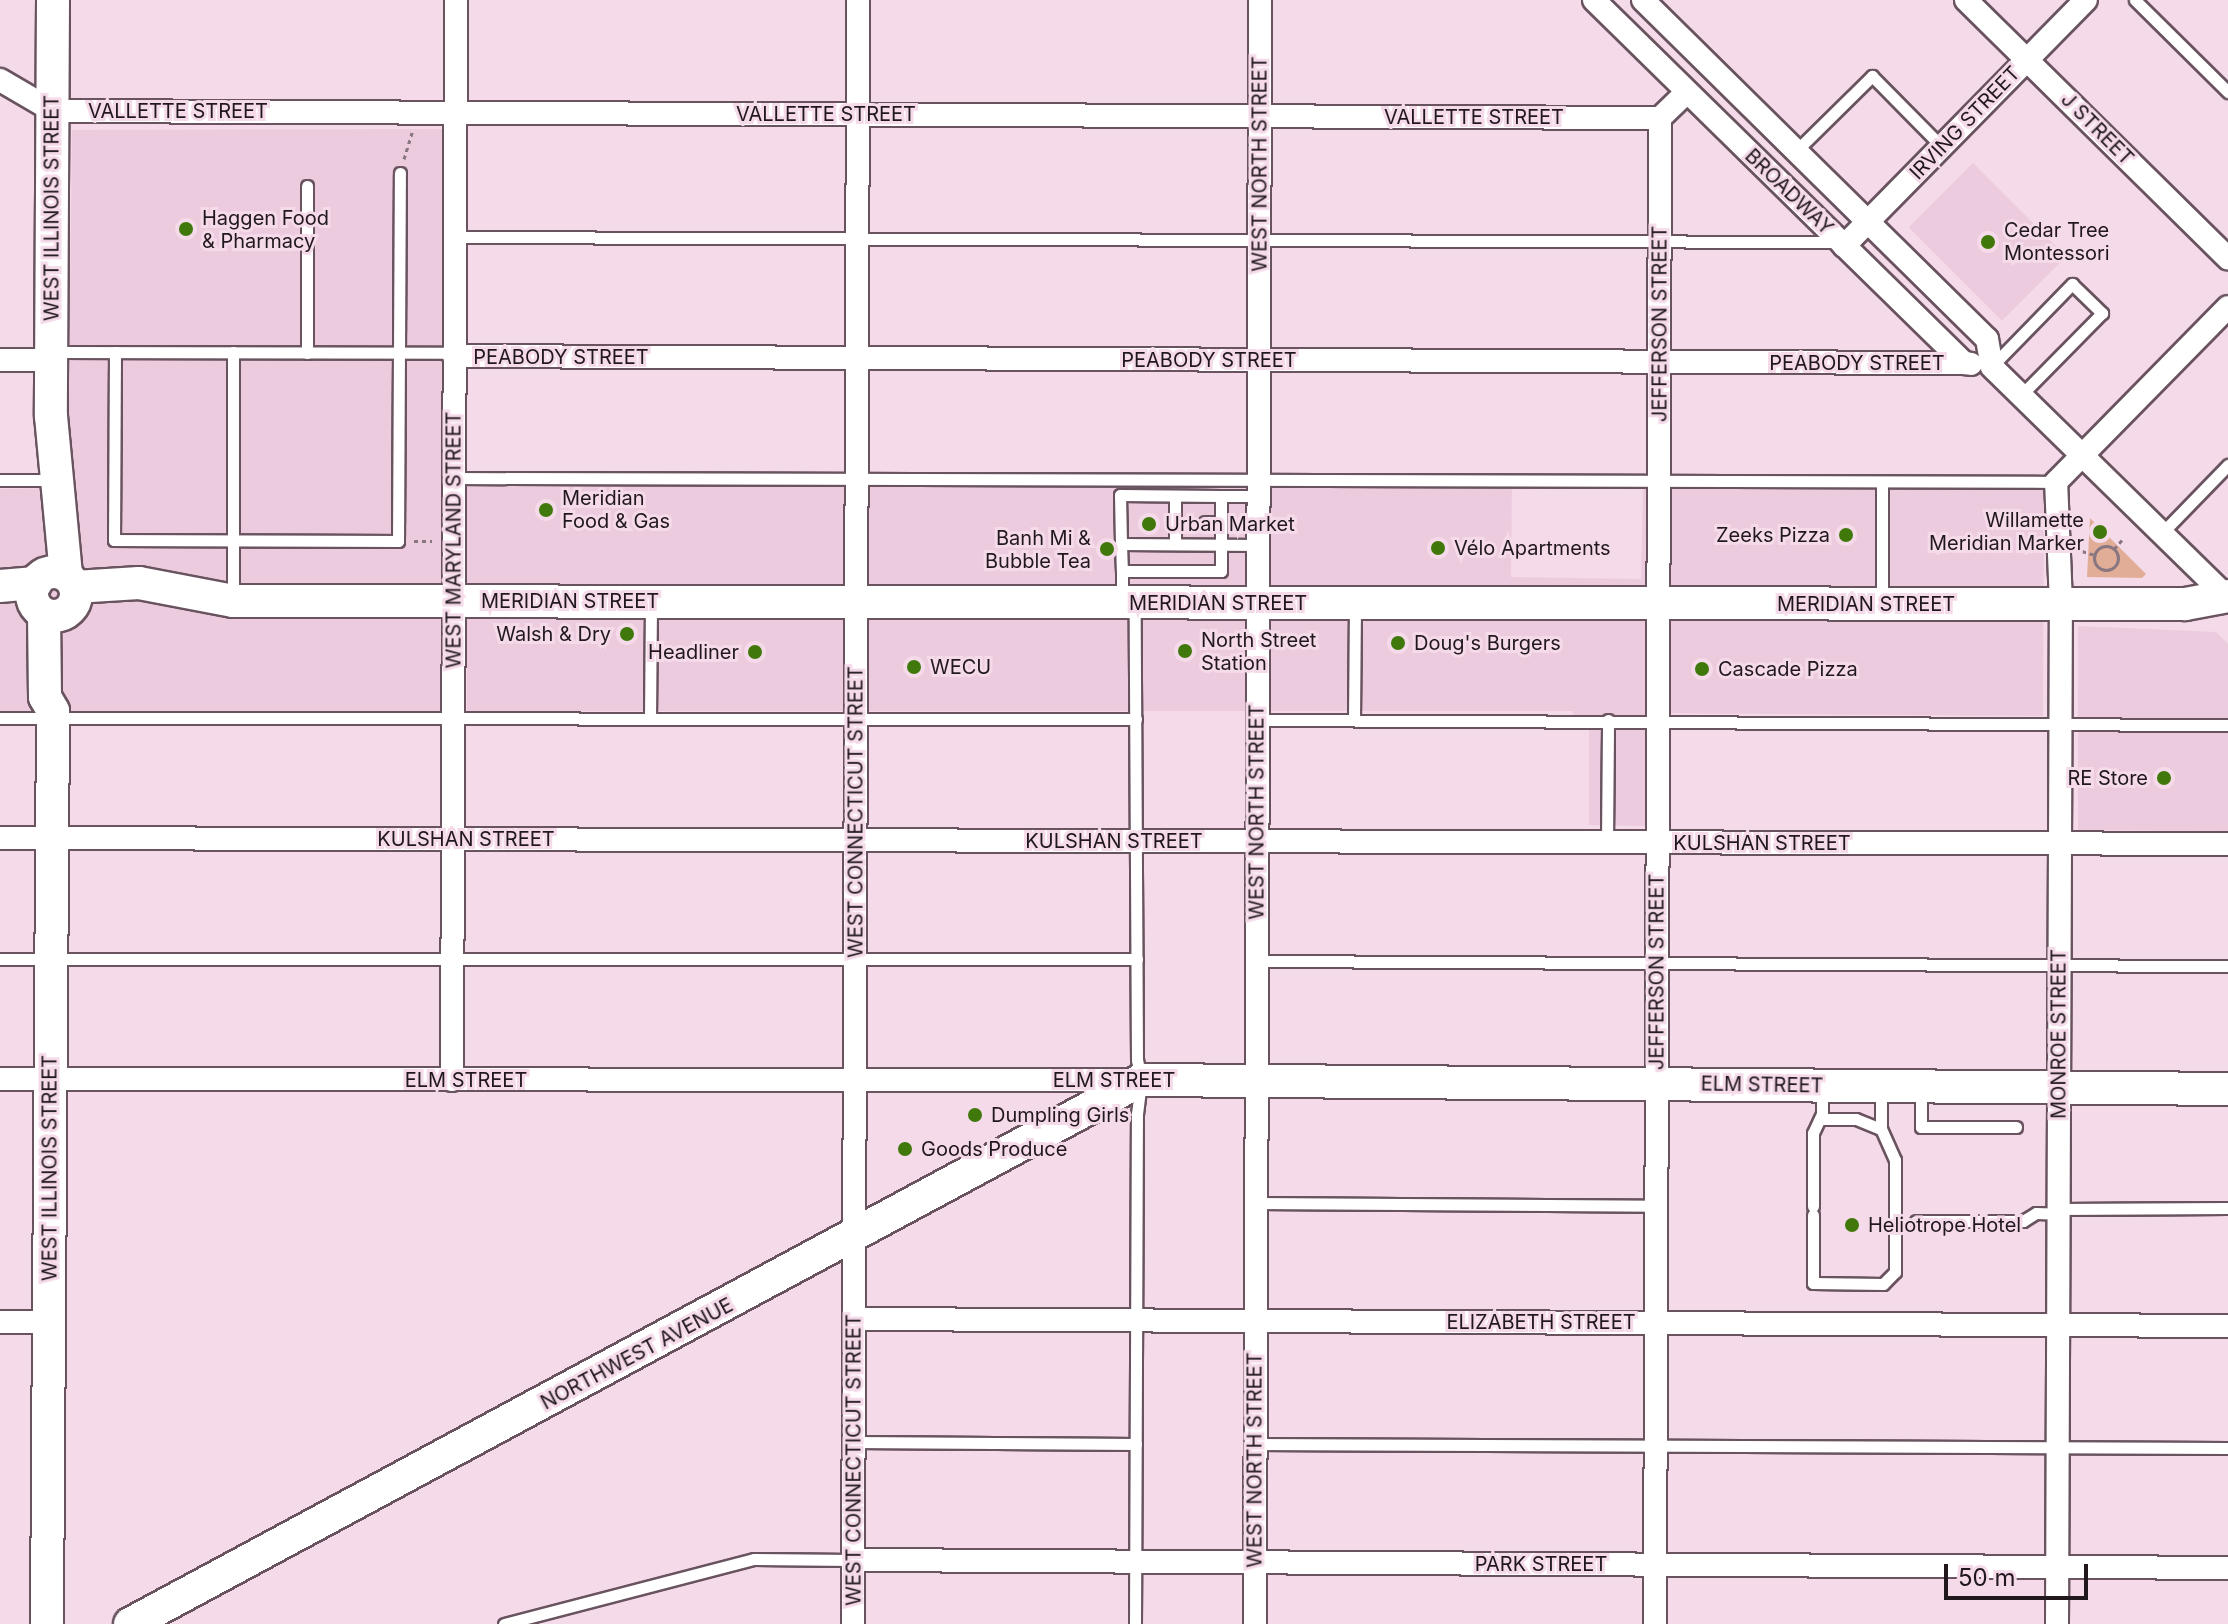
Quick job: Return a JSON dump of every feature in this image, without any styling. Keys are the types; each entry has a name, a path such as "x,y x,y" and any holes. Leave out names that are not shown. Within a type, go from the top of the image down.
{"street":[{"name":"WEST ILLINOIS STREET","path":"47,1624 53,715 61,698 51,416 53,0"},
{"name":"WEST MARYLAND STREET","path":"452,1080 456,0"},
{"name":"WEST CONNECTICUT STREET","path":"853,1624 858,0"},
{"name":"WEST NORTH STREET","path":"1255,1624 1260,0"},
{"name":"BROADWAY","path":"1594,0 1964,363"},
{"name":"J STREET","path":"1966,0 2228,258"},
{"name":"IRVING STREET","path":"1842,244 1868,222 2086,0"},
{"path":"1623,29 1647,2"},
{"name":"BROADWAY","path":"1647,2 1987,339 1992,367 2227,597"},
{"path":"0,80 53,111"},
{"path":"1660,118 1687,92"},
{"name":"VALLETTE STREET","path":"53,111 1660,118"},
{"name":"JEFFERSON STREET","path":"1655,1624 1660,118"},
{"path":"2056,482 2228,307"},
{"name":"PEABODY STREET","path":"454,355 1964,363"},
{"path":"0,360 51,356"},
{"path":"1964,363 1992,367"},
{"name":"WEST ILLINOIS STREET","path":"51,416 41,480 55,594"},
{"name":"MONROE STREET","path":"2056,482 2061,604 2057,1624"},
{"name":"MERIDIAN STREET","path":"0,586 55,594 651,602 1129,602 1201,587 1258,603 2185,604 2227,597"},
{"name":"MERIDIAN STREET","path":"0,604 55,594"},
{"name":"KULSHAN STREET","path":"0,838 2228,844"},
{"name":"ELM STREET","path":"0,1079 1141,1080 2228,1089"},
{"name":"NORTHWEST AVENUE","path":"130,1624 1141,1080"},
{"name":"ELIZABETH STREET","path":"854,1319 2228,1326"},
{"path":"0,1322 49,1322"},
{"name":"PARK STREET","path":"853,1560 2228,1568"}],"lane":[{"path":"2135,0 2228,92"},
{"path":"1796,151 1872,76 1942,147"},
{"path":"115,352 114,540 398,541 400,173"},
{"path":"307,186 307,353"},
{"path":"455,237 1660,239 1842,244"},
{"path":"1992,367 2072,284 2102,313 2021,395"},
{"path":"51,356 115,352 454,355"},
{"path":"221,597 233,540 233,352"},
{"path":"2162,533 2228,465"},
{"path":"454,478 857,479 1259,489 1659,482 2056,482"},
{"path":"0,480 41,480"},
{"path":"1882,483 1882,604"},
{"path":"1135,1624 1137,1114 1141,1080 1137,1060 1136,719 1129,602 1122,571 1120,495 1221,496 1259,489"},
{"path":"1175,496 1175,544"},
{"path":"1122,571 1201,587 1221,571 1221,496"},
{"path":"1205,522 1221,522"},
{"path":"1121,544 1259,545"},
{"path":"650,719 651,602"},
{"path":"1354,720 1355,603"},
{"path":"0,718 53,715 1136,719"},
{"path":"1258,720 2228,725"},
{"path":"1607,842 1608,720"},
{"path":"0,959 1137,959"},
{"path":"1257,961 2228,966"},
{"path":"1822,1086 1820,1119 1813,1133 1813,1283 1883,1284 1895,1272 1895,1160 1881,1129 1881,1086"},
{"path":"1921,1086 1921,1127 2016,1127"},
{"path":"1820,1119 1856,1119 1881,1129"},
{"path":"1256,1203 1656,1206"},
{"path":"1916,1221 2023,1221 2036,1213 2059,1211 2228,1208"},
{"path":"854,1442 1136,1444"},
{"path":"1255,1444 2228,1448"},
{"path":"504,1624 754,1559 853,1560"}],"path":[{"path":"400,173 417,113"},
{"path":"2114,549 2122,540"},
{"path":"2095,555 2103,546 2114,549"},
{"path":"2108,579 2108,570 2119,560 2114,549"},
{"path":"2082,551 2095,555"},
{"path":"2095,555 2097,566 2108,570"}],"shaded area":[{"path":"448,129 443,713 0,713 0,489 68,488 72,130"},
{"name":"Cedar Tree Montessori","path":"1973,163 2066,256 2002,321 1909,227"},
{"path":"467,483 1512,484 1511,577 1641,579 1643,485 2044,485 2043,716 1646,713 1645,826 1589,825 1589,729 1573,729 1573,711 467,711"},
{"path":"2090,518 2146,574 2142,578 2087,577"},
{"path":"2078,626 2216,632 2228,644 2228,831 2078,830"}],"place":[{"name":"Haggen Food & Pharmacy","path":"186,229"},
{"name":"Cedar Tree Montessori","path":"1988,242"},
{"name":"Meridian Food & Gas","path":"546,510"},
{"name":"Urban Market","path":"1149,524"},
{"name":"Willamette Meridian Marker","path":"2100,532"},
{"name":"Zeeks Pizza","path":"1846,535"},
{"name":"Vélo Apartments","path":"1438,548"},
{"name":"Banh Mi & Bubble Tea","path":"1107,549"},
{"name":"Walsh & Dry","path":"627,634"},
{"name":"Doug's Burgers","path":"1398,643"},
{"name":"North Street Station","path":"1185,651"},
{"name":"Headliner","path":"755,652"},
{"name":"WECU","path":"914,667"},
{"name":"Cascade Pizza","path":"1702,669"},
{"name":"RE Store","path":"2164,778"},
{"name":"Dumpling Girls","path":"975,1115"},
{"name":"Goods Produce","path":"905,1149"},
{"name":"Heliotrope Hotel","path":"1852,1225"}]}
